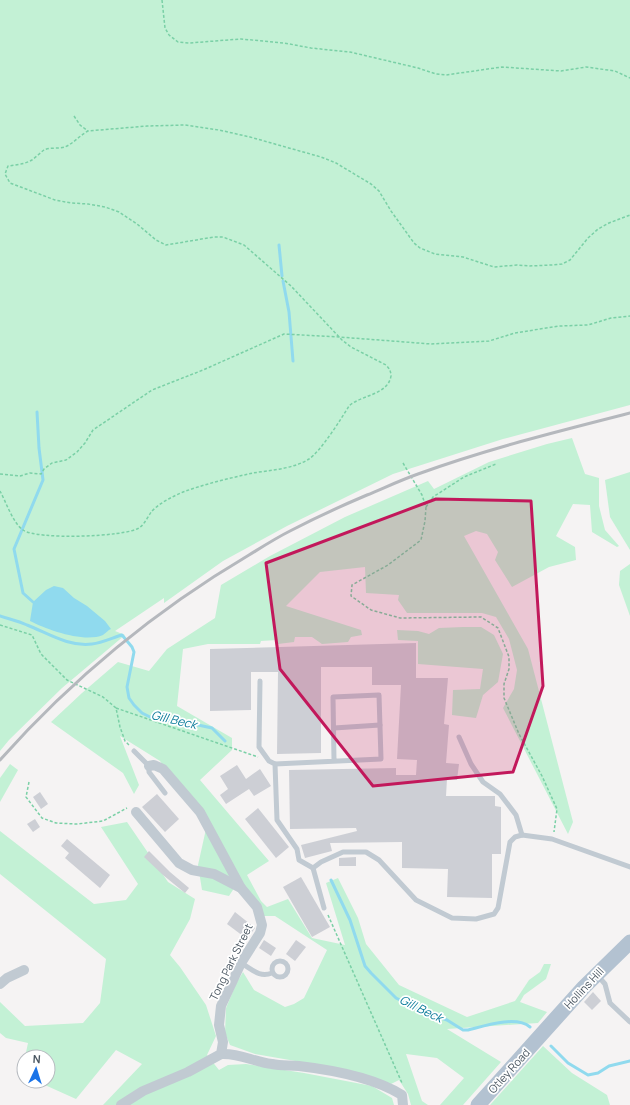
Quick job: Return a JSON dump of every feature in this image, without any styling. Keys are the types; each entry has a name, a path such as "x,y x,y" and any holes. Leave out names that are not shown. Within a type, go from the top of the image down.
{"main road":[{"name":"Hollins Hill","path":"540,1036 596,974 630,942"},
{"name":"Otley Road","path":"478,1105 540,1036"}],"street":[{"path":"149,766 154,765 163,769 200,812 241,888"},
{"name":"Tong Park Street","path":"136,812 179,863 192,870 214,874 241,888 257,908 262,925 260,933 241,963 221,1006 219,1025 223,1042"},
{"path":"0,984 6,978 24,970"},
{"path":"223,1042 233,1053"},
{"path":"221,1054 223,1042"},
{"path":"121,1105 143,1091 188,1072 221,1054 233,1053 271,1064 300,1066 374,1081 390,1088 403,1100"}],"lane":[{"path":"260,681 259,747 269,761 276,764 334,760 381,759 380,695 333,697 334,760"},
{"path":"334,728 380,725"},
{"path":"459,737 471,764 483,782 500,794 516,815 522,835"},
{"path":"134,751 149,766 150,772 165,793"},
{"path":"276,764 276,820 297,849 299,860 314,868 324,908"},
{"path":"314,868 321,862 343,852 366,852 379,860 416,900 452,918 476,919 494,914 498,908 510,842 515,837 522,835 552,839 630,867"},
{"path":"241,963 258,973 265,975 272,973"},
{"path":"596,974 605,984 610,1003 630,1022"}],"path":[{"path":"162,0 165,28 169,35 178,42 189,43 241,39 284,43 311,48 350,52 440,74 502,68 561,71 586,67 615,71 630,78"},
{"path":"74,116 80,125 88,131"},
{"path":"0,491 18,525 23,531 31,534 87,536 127,532 141,527 153,510 171,497 194,489 252,474 278,470 298,464 308,459 317,452 348,406 352,402 386,386 391,374 390,368 386,365 351,348 291,286 244,245 224,237 214,237 174,245 162,244 119,212 105,207 55,200 10,183 5,174 8,166 24,164 32,160 45,149 64,147 74,142 88,131 147,126 185,125 219,130 250,137 321,157 336,163 371,184 379,191 391,211 414,243 420,248 435,254 463,257 494,267 517,265 552,266 562,264 570,260 588,238 598,229 630,215"},
{"path":"0,474 20,476 30,473 37,475 41,474 44,469 52,463 66,460 77,452 86,443 93,430 152,390 203,370 284,334 339,336 431,344 489,341 515,333 559,326 588,325 611,318 630,316"},
{"path":"403,463 422,495 426,507 421,540 388,565 352,585 351,596 372,610 400,618 481,617 498,628 509,657 509,668 504,684 504,698 519,734 542,776 557,809 552,839"},
{"path":"426,507 433,497 464,477 496,464"},
{"path":"0,625 32,635 41,654 67,680 103,697 116,708 269,761"},
{"path":"116,708 125,742 134,751"},
{"path":"29,782 26,797 42,818 51,822 76,824 103,821 127,808 136,812"},
{"path":"324,908 402,1081 403,1100"}],"highlighted area":[{"path":"436,499 531,501 543,686 513,772 373,786 280,669 266,563"}],"green space":[{"path":"0,0 630,0 630,405 503,439 393,474 287,526 223,561 164,603 164,598 115,631 125,635 62,688 9,740 0,751"},
{"path":"572,438 585,474 599,478 599,506 605,530 619,546 617,547 592,532 590,505 573,504 556,536 575,547 576,560 549,567 512,587 495,560 498,552 487,534 476,531 464,536 528,649 573,822 568,834 503,708 514,689 517,670 509,639 496,617 482,613 407,613 398,600 399,595 366,593 365,567 320,572 286,606 361,630 362,635 351,637 348,642 322,644 312,637 295,637 294,642 278,644 277,640 261,641 260,644 208,644 183,649 177,706 232,738 232,750 200,780 269,861 247,875 261,901 267,907 288,899 312,938 345,945 326,883 338,878 358,918 366,944 399,985 467,1017 515,1001 529,980 540,972 544,964 551,964 546,979 524,995 520,1002 547,1012 538,1023 447,1029 501,1062 463,1105 440,1105 464,1078 437,1058 406,1054 422,1101 428,1105 411,1105 408,1094 399,1080 391,1084 307,1063 255,1054 230,1045 225,1033 226,1008 236,984 243,972 254,990 285,1007 304,998 327,950 275,916 261,916 240,879 229,896 202,890 198,865 206,829 160,761 120,736 139,785 134,794 123,773 51,722 118,662 149,671 167,649 215,618 221,585 270,556 345,517 428,481 434,489 489,462"},
{"path":"630,472 630,550 610,517 605,480"},
{"path":"630,564 630,616 619,585 620,571"},
{"path":"481,627 494,635 503,654 498,682 483,695 476,718 452,715 453,690 480,689 483,669 418,664 418,641 398,640 397,630 418,631 429,634 439,628"},
{"path":"10,764 18,770 0,802 0,778"},
{"path":"127,822 168,882 195,899 190,919 170,955 206,1005 216,1036 207,1055 219,1070 228,1065 246,1064 372,1086 392,1098 394,1105 103,1105 142,1064 116,1050 76,1099 54,1089 56,1089 56,1049 27,1049 28,1043 6,1038 0,1033 0,1002 25,1026 83,1023 100,1003 106,959 0,874 0,831 94,904 126,900 138,884 101,827"},
{"path":"543,1046 572,1073 607,1095 610,1105 490,1105"}],"water":[{"path":"54,586 63,588 74,598 87,606 105,621 111,629 103,635 86,637 66,634 30,621 33,602 46,590"}],"building":[{"path":"416,643 416,678 448,678 444,724 449,725 446,763 459,764 457,780 447,779 446,796 495,796 495,806 501,807 501,854 492,854 492,898 447,897 448,869 402,868 402,842 330,843 332,851 305,858 301,845 357,831 356,828 290,829 289,770 396,768 396,775 416,775 417,760 397,759 401,685 372,685 372,667 321,667 321,753 277,754 278,672 251,672 251,710 210,711 210,649"},
{"path":"237,765 246,779 260,769 271,786 254,796 249,789 226,804 220,795 228,789 220,776"},
{"path":"40,792 48,804 41,809 33,797"},
{"path":"157,794 179,819 165,832 142,807"},
{"path":"258,808 289,847 276,858 245,819"},
{"path":"35,819 40,827 33,832 27,824"},
{"path":"67,839 110,875 100,888 65,858 69,853 61,846"},
{"path":"149,851 189,888 185,893 144,857"},
{"path":"356,857 356,866 339,866 339,858"},
{"path":"301,877 330,927 312,937 283,887"},
{"path":"235,912 255,928 247,939 227,924"},
{"path":"264,940 276,948 271,956 259,948"},
{"path":"296,940 306,947 295,961 286,954"},
{"path":"593,992 601,1001 592,1010 584,1002"}],"waterway":[{"path":"279,245 282,276"},
{"path":"283,281 289,312 293,361"},
{"path":"33,602 23,593 14,549 43,480 37,412"},
{"name":"Gill Beck","path":"0,616 24,624 58,639 75,643 83,644 103,642 122,635 132,647 134,652 127,687 129,698 134,705 142,713 152,718 212,728 225,741"},
{"name":"Gill Beck","path":"331,880 350,920 365,966 396,998 424,1012 447,1020 463,1030 500,1022 517,1022 530,1027"},
{"name":"Gill Beck","path":"551,1046 568,1063 588,1075 598,1073 609,1066 630,1061"}],"railway":[{"path":"0,760 28,730 86,674 148,623 215,576 309,521 399,481 444,465 497,448 630,413"}]}
